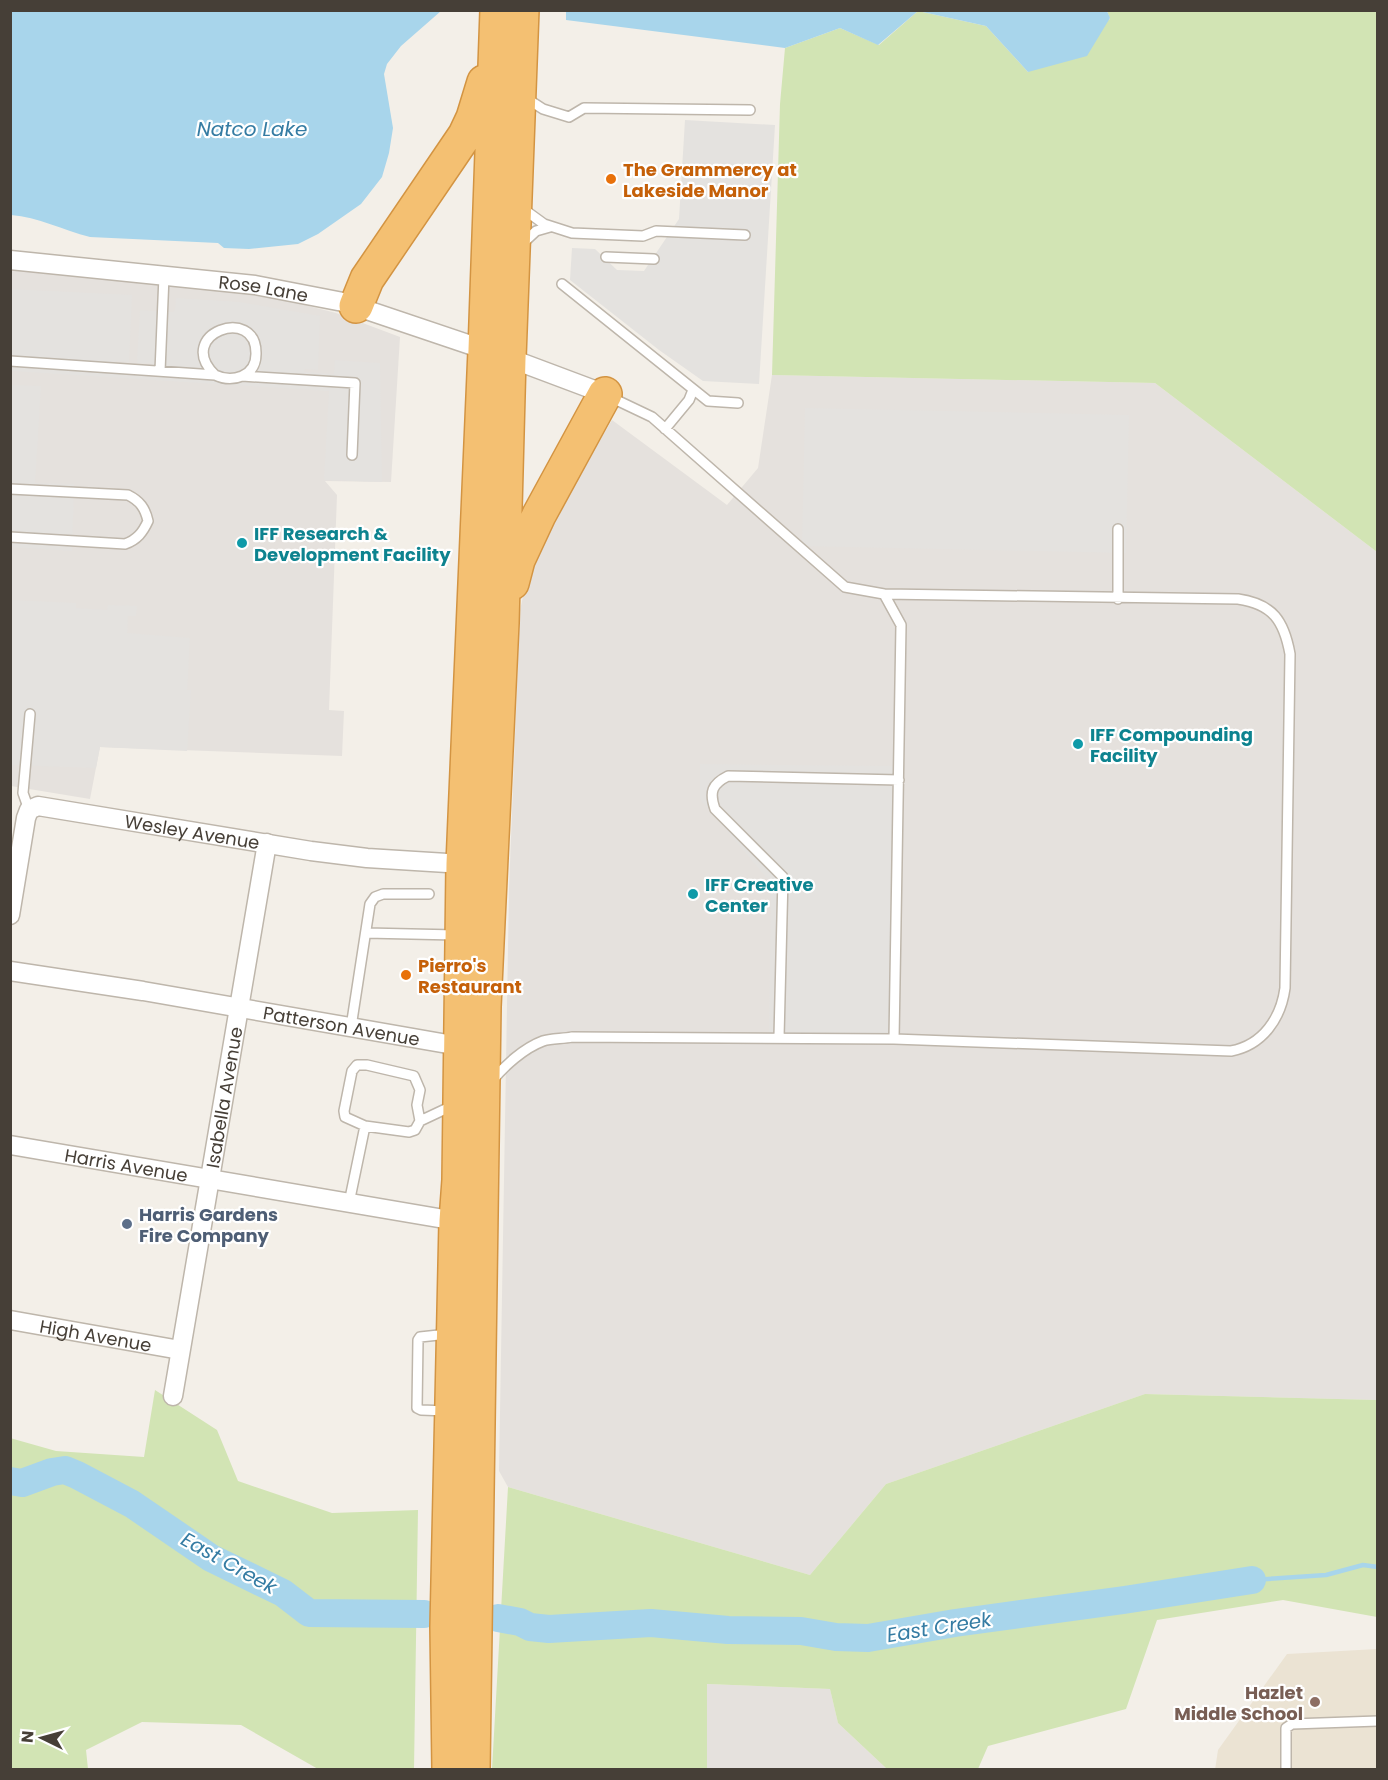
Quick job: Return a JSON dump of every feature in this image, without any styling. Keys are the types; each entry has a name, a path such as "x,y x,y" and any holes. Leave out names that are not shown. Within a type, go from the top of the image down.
{"highway":[{"path":"446,1763 456,1221 459,1180 484,995 502,623 497,354 495,46 497,10"},
{"path":"473,1770 471,1097 459,1046 463,864 497,354 513,252 522,10"},
{"path":"356,306 367,279 465,135 473,118 495,46"},
{"path":"502,623 518,560 539,515 605,394"}],"street":[{"name":"Rose Lane","path":"10,260 255,285 356,306 605,394"},
{"name":"Wesley Avenue","path":"29,810 33,807 45,806 367,858 463,864"},
{"path":"10,915 29,810"},
{"name":"Isabella Avenue","path":"173,1396 267,843"},
{"name":"Patterson Avenue","path":"10,970 459,1046"},
{"name":"Harris Avenue","path":"10,1145 456,1221"},
{"name":"High Avenue","path":"10,1320 180,1350"}],"lane":[{"path":"519,94 543,109 570,117 584,108 750,110"},
{"path":"515,201 534,218 550,227 572,233 643,237 656,231 745,235"},
{"path":"513,252 531,235 544,227 550,227"},
{"path":"606,257 654,259"},
{"path":"160,371 164,276"},
{"path":"562,284 708,401 738,403"},
{"path":"10,362 215,375 231,380 242,376 252,368 256,351 249,335 233,327 216,331 210,337 205,345 205,362 215,375"},
{"path":"242,376 355,383 352,455"},
{"path":"666,429 689,400 693,390"},
{"path":"420,1121 417,1105 420,1090 414,1076 367,1065 357,1065 352,1071 344,1111 345,1117 365,1126 409,1132 415,1130 420,1121 471,1097 521,1053 543,1041 572,1037 779,1037 1231,1051 1242,1049 1266,1033 1282,1005 1285,988 1290,654 1287,636 1279,619 1272,612 1250,601 884,594 845,587 652,417 605,394"},
{"path":"10,489 128,495 137,499 148,520 140,535 134,541 125,544 10,537"},
{"path":"1118,529 1118,599"},
{"path":"884,594 901,625 894,1039"},
{"path":"29,810 23,794 30,714"},
{"path":"779,1037 783,876 715,809 711,799 713,787 719,780 728,776 899,780"},
{"path":"351,1027 370,904 375,897 383,894 429,894"},
{"path":"366,933 462,935"},
{"path":"349,1203 365,1126"},
{"path":"1286,1770 1286,1728 1292,1724 1377,1721"}],"shaded area":[{"path":"685,120 775,125 759,384 703,381 659,350 570,280 572,248 595,249 617,270 644,271 679,219"},
{"path":"10,269 235,292 289,301 336,313 400,337 391,482 325,481 337,495 329,710 344,711 342,756 100,747 90,799 11,786"},
{"path":"10,289 132,295 129,362 116,361 115,364 151,366 150,363 137,363 140,310 173,312 176,298 240,302 320,316 318,370 305,369 304,372 334,374 335,360 380,363 382,482 324,480 329,391 11,371"},
{"path":"772,375 1155,383 1377,552 1377,1400 1145,1394 886,1484 810,1575 508,1487 499,1471 509,889 520,610 533,552 612,420 727,505 758,468"},
{"path":"11,385 41,386 35,483 74,484 72,551 11,547"},
{"path":"805,408 1129,415 1126,553 802,546"},
{"path":"10,570 13,570 12,600 76,603 76,608 107,610 108,605 137,606 136,616 128,616 127,633 190,638 187,690 191,690 187,751 100,747 96,768 11,765"},
{"path":"700,764 898,766 894,1039 769,1037 771,883 700,799"},
{"name":"Hazlet Middle School","path":"1377,1649 1377,1769 1215,1770 1218,1750 1287,1654"},
{"path":"706,1684 830,1689 838,1723 887,1769 707,1769"}],"green space":[{"path":"918,11 986,26 1028,72 1110,19 1107,11 1377,11 1377,552 1155,383 772,375 780,104 785,48 840,28 879,45"},
{"path":"155,1390 217,1430 238,1481 332,1513 418,1510 414,1769 318,1769 241,1725 142,1722 86,1750 88,1769 11,1769 10,1438 56,1451 144,1457"},
{"path":"1145,1394 1377,1400 1377,1617 1283,1600 1157,1620 1126,1709 988,1746 978,1769 887,1769 838,1723 830,1689 707,1684 707,1769 492,1769 508,1487 810,1575 886,1484"}],"water":[{"name":"Natco Lake","path":"11,10 441,11 401,46 387,64 384,74 393,128 389,153 382,177 361,204 318,234 298,244 249,249 224,248 218,243 90,237 41,221 11,215"},
{"path":"566,10 918,11 878,45 840,28 785,48 566,20"},
{"path":"918,11 1107,11 1110,18 1087,56 1028,72 986,26"}],"waterway":[{"name":"East Creek","path":"10,1481 22,1483 52,1472 65,1470 77,1475 132,1504 211,1558 283,1593 309,1613 424,1614"},
{"name":"East Creek","path":"1252,1580 1326,1575 1363,1565 1378,1567"},
{"name":"East Creek","path":"498,1618 520,1622 530,1627 549,1629 651,1623 728,1630 801,1631 836,1637 868,1638 955,1623 1252,1580"}],"place":[{"name":"The Grammercy at Lakeside Manor","path":"611,179"},
{"name":"IFF Research & Development Facility","path":"242,543"},
{"name":"IFF Compounding Facility","path":"1078,744"},
{"name":"IFF Creative Center","path":"693,894"},
{"name":"Pierro's Restaurant","path":"406,975"},
{"name":"Harris Gardens Fire Company","path":"127,1224"},
{"name":"Hazlet Middle School","path":"1315,1702"}]}
